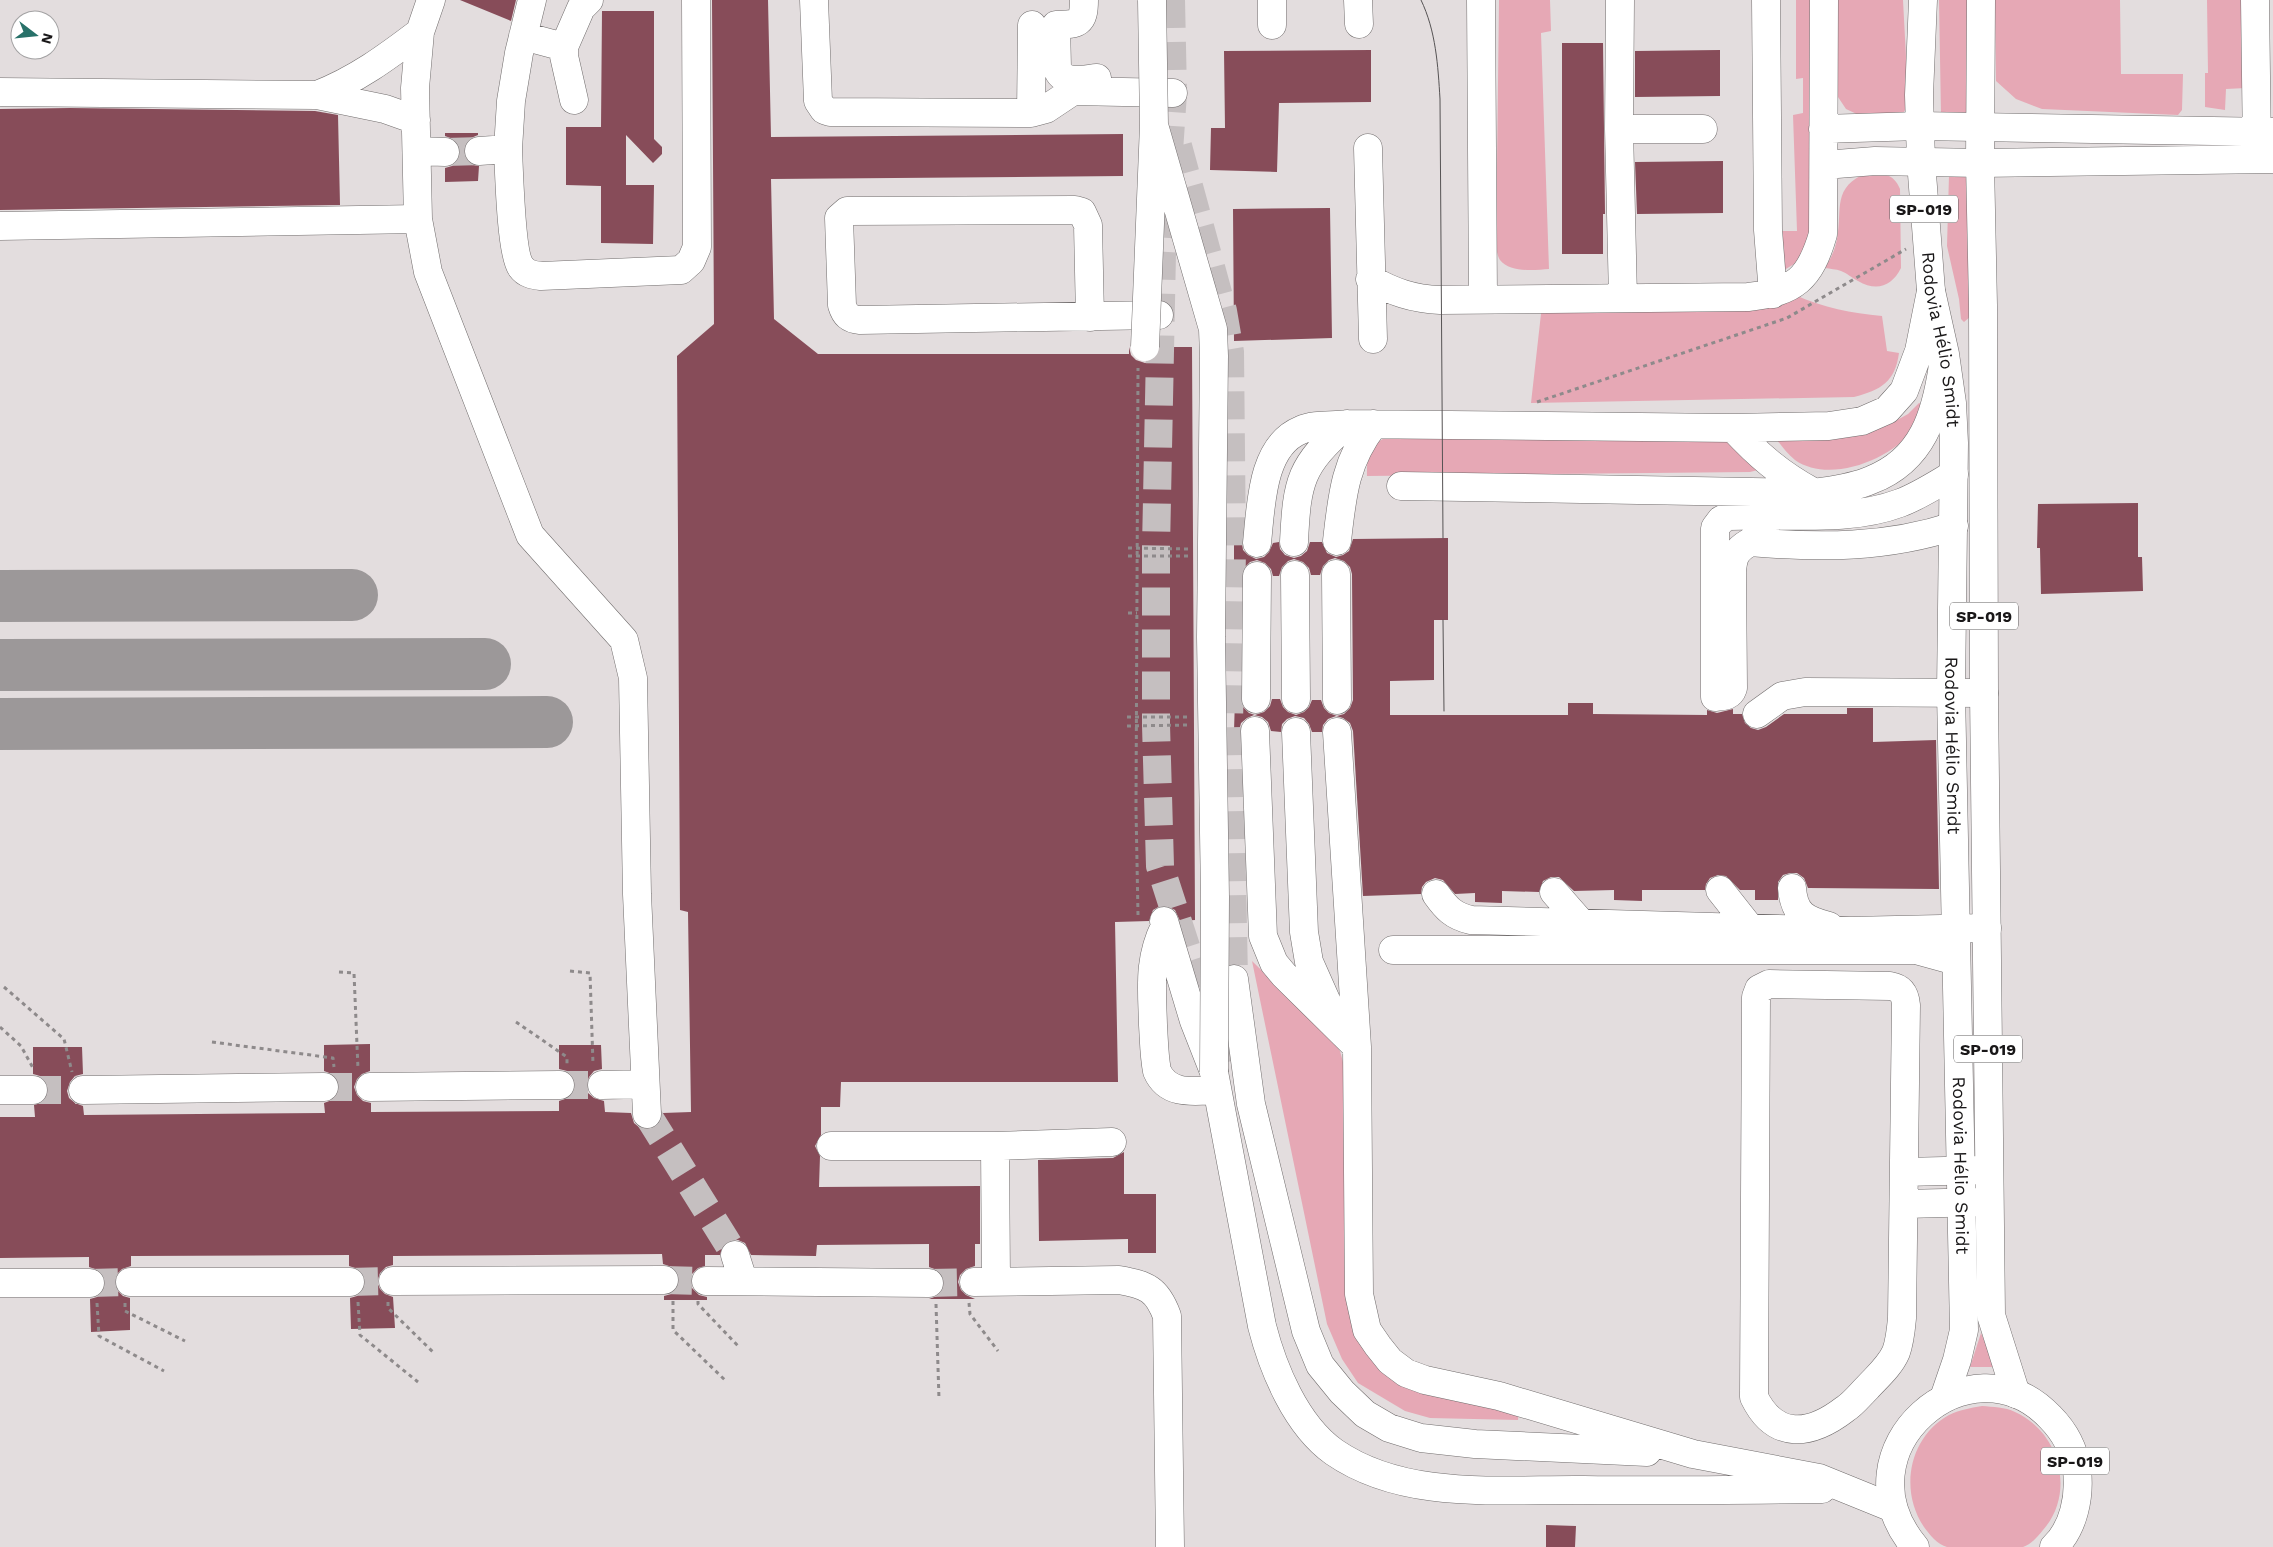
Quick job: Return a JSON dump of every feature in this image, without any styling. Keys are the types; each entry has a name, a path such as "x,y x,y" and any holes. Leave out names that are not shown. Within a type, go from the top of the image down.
{"street":[{"path":"431,0 420,32 415,88 418,219 428,272 530,535 624,640 633,678 637,894 647,1114"},
{"path":"532,0 511,101 508,149 515,253 522,269 530,274 541,276 681,270 691,261 697,247 696,0"},
{"path":"574,100 564,56 564,47 581,8 589,0"},
{"path":"814,0 818,100 824,110 830,112 1031,113 1046,109 1073,91 1173,84 1069,80 1062,78 1057,68 1056,25 1075,24 1080,21 1084,12 1084,0"},
{"path":"1141,355 1154,125 1152,0"},
{"path":"1481,0 1483,299"},
{"path":"1620,0 1623,298"},
{"path":"1766,0 1768,230 1773,294"},
{"path":"1370,279 1388,289 1418,299 1748,297 1773,294 1792,286 1806,273 1817,255 1824,234 1824,0"},
{"name":"Rodovia Hélio Smidt","path":"1922,0 1920,162 1931,291 1945,354 1952,403 1954,474 1951,692 1964,1330 1958,1360 1944,1398"},
{"name":"Rodovia Hélio Smidt","path":"1981,0 1980,163 1983,305 1984,693 1991,1315 2016,1394"},
{"path":"1824,165 1875,161 1980,163 2265,160 2265,132 2255,0"},
{"path":"1031,113 1032,25"},
{"path":"317,95 343,85 375,66 420,32"},
{"path":"523,36 564,47"},
{"path":"0,92 317,95 385,109 416,120"},
{"path":"1154,125 1213,329 1211,556 1202,721 1222,1074 1260,1317 1270,1356 1280,1382 1296,1409 1312,1430 1332,1450 1376,1474 1435,1488 1639,1490 1849,1489"},
{"path":"1824,129 1919,126 2265,132"},
{"path":"1620,129 1703,129"},
{"path":"1368,148 1373,339"},
{"path":"479,151 508,149"},
{"path":"417,151 445,152"},
{"path":"1090,316 1088,225 1082,212 1075,210 847,212 839,218 842,305 845,314 854,320 1159,315"},
{"path":"0,226 418,219"},
{"path":"1257,543 1261,507 1274,455 1286,439 1302,429 1347,424 1733,428 1829,426 1862,420 1887,410 1904,391 1913,370 1931,291"},
{"path":"1400,486 1814,493 1850,487 1872,480 1900,464 1919,442 1930,422 1938,401 1945,354"},
{"path":"1294,542 1296,504 1301,482 1309,462 1347,424"},
{"path":"1337,541 1342,496 1350,464 1361,441 1374,424"},
{"path":"1733,428 1765,461 1814,493"},
{"path":"1954,474 1901,503 1873,511 1831,515 1729,516 1721,520 1715,528 1715,697 1728,696 1733,688 1732,572 1733,558 1738,549 1750,542 1857,546 1924,536 1954,526"},
{"path":"1829,545 1816,538 1814,532 1816,524 1831,515"},
{"path":"1336,574 1337,700"},
{"path":"1295,575 1296,699"},
{"path":"1256,699 1258,576"},
{"path":"1757,714 1782,696 1805,692 1984,693"},
{"path":"1255,731 1263,936 1274,963 1294,986 1358,1047"},
{"path":"1296,732 1304,932 1309,962 1337,1026"},
{"path":"1337,732 1358,1047 1359,1294 1367,1330 1390,1361 1406,1373 1425,1380 1499,1396 1693,1454 1798,1472 1849,1489 1893,1508"},
{"path":"1792,888 1794,902 1799,913 1823,924 1850,931"},
{"path":"1720,890 1750,928"},
{"path":"1554,892 1583,925"},
{"path":"1436,894 1447,910 1457,916 1471,920 1583,925 1850,931 1987,928"},
{"path":"1155,921 1152,963 1157,1071 1161,1079 1171,1088 1185,1091 1222,1074"},
{"path":"1155,921 1194,1021 1222,1074 1252,1104"},
{"path":"1393,950 1916,950 1956,961"},
{"path":"1234,980 1252,1104 1306,1331 1320,1365 1342,1392 1365,1414 1389,1428 1421,1438 1475,1444 1693,1454"},
{"path":"1769,984 1890,986 1898,988 1904,993 1906,1005 1904,1172 1902,1318 1895,1353 1884,1370 1846,1409 1825,1421 1801,1430 1783,1429 1762,1412 1754,1397 1756,997 1761,987 1769,984"},
{"path":"364,1082 563,1076"},
{"path":"598,1076 645,1084"},
{"path":"78,1085 329,1078"},
{"path":"0,1090 36,1083"},
{"path":"831,1146 994,1146 1112,1142"},
{"path":"994,1146 980,1287 1119,1280 1142,1284 1160,1298 1167,1316 1170,1547"},
{"path":"1904,1172 1990,1170"},
{"path":"1904,1204 1990,1202"},
{"path":"702,1289 739,1267 933,1293"},
{"path":"0,1283 93,1292"},
{"path":"127,1292 354,1290"},
{"path":"390,1290 668,1290"},
{"name":"SP-019","path":"1915,1547 1903,1534 1893,1508 1890,1486 1892,1464 1899,1444 1915,1420 1926,1409 1944,1398 1976,1390 1992,1389 2016,1394 2042,1408 2062,1430 2075,1458 2079,1487 2073,1517 2054,1547"}],"path":[{"path":"1528,426 1528,405 1787,318 1907,248"},
{"path":"1141,355 1136,726 1155,921"},
{"path":"1128,548 1156,548"},
{"path":"1128,556 1211,556"},
{"path":"1128,613 1137,613"},
{"path":"1127,717 1202,721"},
{"path":"1127,726 1202,721"},
{"path":"570,971 590,973 598,1076"},
{"path":"339,972 354,973 364,1082"},
{"path":"4,986 64,1039 78,1085"},
{"path":"516,1022 567,1057 563,1076"},
{"path":"0,1027 21,1046 36,1083"},
{"path":"212,1042 333,1058 329,1078"},
{"path":"980,1287 970,1314 998,1352"},
{"path":"702,1289 698,1304 740,1348"},
{"path":"354,1290 360,1335 418,1382"},
{"path":"390,1290 388,1308 434,1353"},
{"path":"668,1290 673,1330 726,1381"},
{"path":"93,1292 99,1336 164,1371"},
{"path":"127,1292 125,1311 185,1341"},
{"path":"933,1293 940,1399"}],"shaded area":[{"path":"1499,0 1550,0 1551,31 1541,33 1549,269 1523,270 1510,267 1500,260 1496,248"},
{"path":"1796,0 1814,0 1816,214 1808,250 1794,264 1781,272 1779,231 1797,231 1793,115 1803,113 1803,78 1796,79"},
{"path":"1834,0 1903,0 1908,106 1903,113 1861,116 1846,109 1838,97 1835,82"},
{"path":"1939,0 1967,0 1969,108 1962,120 1941,115"},
{"path":"1995,0 2120,0 2121,74 2183,74 2182,110 2178,115 2042,109 2016,99 1996,81"},
{"path":"2207,0 2247,0 2246,88 2226,89 2225,110 2205,107 2205,73 2208,73"},
{"path":"1868,172 1891,177 1900,189 1901,268 1888,283 1878,286 1865,284 1841,271 1825,268 1836,243 1841,200 1844,192 1848,185 1856,178"},
{"path":"1960,173 1969,184 1971,316 1964,322 1961,319 1959,299 1947,246 1949,175"},
{"path":"1795,295 1838,309 1882,316 1887,351 1899,353 1897,363 1890,378 1879,388 1854,397 1531,403 1542,305"},
{"path":"1919,403 1925,405 1915,427 1903,441 1875,459 1841,469 1825,470 1809,467 1795,460 1772,434 1869,432 1890,424 1908,414"},
{"path":"1391,436 1732,437 1766,468 1750,472 1367,476 1370,450 1378,442"},
{"path":"1252,961 1331,1038 1340,1051 1343,1062 1352,1317 1363,1343 1519,1411 1518,1420 1430,1418 1405,1411 1358,1383 1342,1359 1327,1324"},
{"path":"1981,1333 1996,1367 1970,1367"},
{"path":"1982,1406 2011,1410 2030,1421 2043,1434 2052,1448 2058,1465 2061,1482 2059,1499 2053,1515 2037,1537 2023,1547 1947,1547 1934,1539 1924,1527 1916,1512 1910,1481 1912,1465 1917,1450 1925,1437 1935,1425 1949,1415 1961,1410"}],"building":[{"path":"460,0 516,0 511,21"},
{"path":"712,0 768,0 771,137 1123,134 1123,176 771,179 774,319 818,354 1129,354 1129,347 1131,355 1136,360 1145,363 1153,361 1158,356 1161,347 1192,347 1195,920 1180,921 1175,910 1167,906 1160,906 1153,910 1149,921 1115,922 1118,1082 841,1082 840,1107 821,1107 821,1135 815,1146 820,1156 819,1187 980,1186 980,1244 975,1244 975,1266 966,1269 960,1275 958,1282 961,1290 966,1295 975,1299 929,1299 937,1296 942,1291 945,1283 942,1275 937,1270 929,1267 929,1244 817,1245 816,1256 751,1255 745,1243 731,1240 723,1245 720,1255 705,1255 705,1266 698,1268 692,1274 690,1281 692,1288 699,1295 707,1297 707,1300 664,1300 664,1296 671,1294 677,1288 680,1279 672,1267 663,1264 662,1254 393,1256 393,1265 386,1267 380,1273 377,1282 385,1294 393,1297 395,1328 351,1329 350,1298 357,1296 363,1290 366,1282 364,1275 358,1269 349,1266 349,1255 131,1256 131,1266 122,1269 116,1275 114,1282 117,1290 123,1296 130,1298 130,1330 91,1332 90,1299 97,1297 103,1291 106,1283 104,1276 98,1270 89,1267 89,1257 0,1258 0,1117 35,1117 34,1105 41,1103 46,1098 49,1090 46,1082 40,1076 33,1074 33,1047 82,1047 83,1074 75,1076 70,1082 67,1091 69,1098 83,1106 84,1115 325,1113 324,1103 332,1100 337,1095 340,1087 337,1079 332,1074 324,1071 324,1045 370,1044 370,1071 362,1074 357,1079 354,1087 357,1095 363,1101 371,1103 371,1112 559,1111 559,1101 568,1098 573,1093 576,1085 573,1077 567,1071 559,1069 559,1045 601,1045 602,1069 594,1071 589,1077 586,1086 588,1093 594,1098 604,1101 605,1112 631,1113 634,1123 640,1128 647,1130 656,1127 661,1121 663,1113 691,1112 688,912 680,910 677,356 714,324"},
{"path":"602,11 654,11 654,139 662,147 662,154 653,163 626,135 626,185 654,185 653,244 601,243 601,186 566,185 566,127 601,127"},
{"path":"1562,43 1603,43 1605,214 1603,214 1603,254 1562,254"},
{"path":"1371,50 1371,102 1279,103 1277,172 1210,170 1211,128 1225,128 1224,51"},
{"path":"1720,50 1720,96 1635,97 1635,51"},
{"path":"0,109 315,111 338,115 340,205 0,210"},
{"path":"445,133 478,133 478,135 471,138 465,144 463,152 466,160 472,165 479,166 478,181 445,182 445,168 452,166 458,161 461,152 459,144 445,136"},
{"path":"1723,161 1723,213 1637,214 1635,162"},
{"path":"1330,208 1332,338 1234,341 1233,209"},
{"path":"2138,503 2138,557 2142,557 2143,591 2041,594 2040,548 2037,548 2038,504"},
{"path":"1448,538 1448,620 1434,620 1434,680 1390,681 1390,715 1568,715 1568,703 1593,703 1593,714 1707,715 1707,710 1717,713 1733,709 1733,714 1742,714 1745,723 1751,728 1758,730 1766,727 1784,714 1847,714 1847,708 1873,708 1873,742 1936,740 1939,889 1808,888 1804,878 1797,873 1790,873 1783,875 1778,882 1778,900 1755,900 1755,890 1740,890 1726,876 1718,875 1710,878 1705,890 1642,890 1642,901 1614,900 1614,890 1574,891 1559,877 1551,877 1543,881 1539,892 1502,891 1502,903 1475,902 1475,893 1455,894 1443,880 1435,878 1426,882 1422,887 1421,894 1363,896 1353,731 1350,723 1336,716 1328,719 1323,725 1322,732 1312,732 1304,718 1295,716 1287,719 1282,724 1281,732 1271,731 1268,722 1262,717 1254,715 1241,723 1239,731 1234,731 1235,699 1240,699 1243,707 1249,713 1255,715 1264,712 1270,706 1272,699 1280,699 1283,707 1288,712 1296,715 1304,712 1312,700 1321,700 1324,708 1329,713 1337,716 1344,714 1350,708 1353,700 1352,574 1350,567 1344,561 1335,558 1329,560 1323,566 1320,575 1311,575 1309,568 1303,562 1294,559 1288,561 1282,567 1279,576 1273,576 1271,569 1265,563 1257,560 1250,562 1244,568 1241,576 1234,576 1234,544 1242,543 1243,550 1256,559 1264,557 1269,552 1273,543 1279,542 1280,549 1285,555 1294,558 1301,556 1307,551 1310,542 1322,542 1327,553 1336,557 1349,551 1353,539"},
{"path":"1124,1152 1124,1194 1156,1194 1156,1253 1128,1253 1128,1239 1039,1241 1038,1160 1113,1158"},
{"path":"1546,1525 1576,1526 1575,1547 1546,1547"}],"taxiway":[{"path":"0,596 352,595"},
{"path":"0,665 485,664"},
{"path":"0,724 547,722"}],"tunnel":[{"path":"1171,0 1173,93 1162,253 1156,548 1156,725 1160,866 1191,962 1235,1059"},
{"path":"1178,146 1223,311 1230,352 1232,550 1229,725 1234,979"},
{"path":"445,152 479,151"},
{"path":"560,1085 602,1085"},
{"path":"324,1087 370,1087"},
{"path":"33,1090 83,1090"},
{"path":"647,1114 735,1255"},
{"path":"664,1280 706,1281"},
{"path":"350,1282 393,1281"},
{"path":"90,1283 130,1282"},
{"path":"929,1283 974,1282"}],"tram line":[{"path":"1421,0 1433,36 1440,99 1443,538"},
{"path":"1443,620 1444,711"}]}
